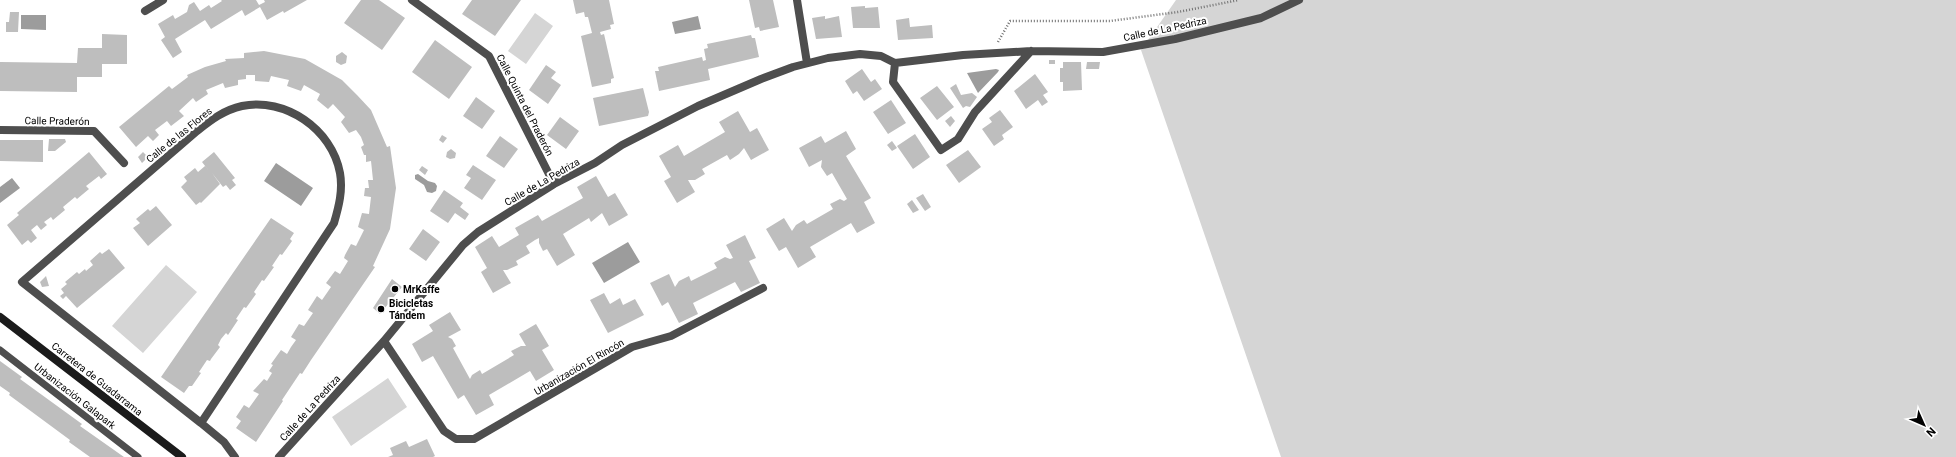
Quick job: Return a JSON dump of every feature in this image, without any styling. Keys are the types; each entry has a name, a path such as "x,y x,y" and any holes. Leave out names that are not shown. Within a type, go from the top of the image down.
{"main road":[{"name":"Carretera de Guadarrama","path":"0,317 182,457"}],"street":[{"path":"146,11 163,0"},
{"name":"Calle Quinta del Praderón","path":"412,0 489,56 554,184"},
{"path":"798,0 807,63"},
{"name":"Calle de La Pedriza","path":"279,457 384,341 463,245 478,232 554,184 595,163 622,145 698,106 761,79 807,63 860,54 881,56 895,63 993,53 1031,51 1103,52 1175,38 1261,18 1299,0"},
{"path":"895,63 893,82 941,150 958,139 975,112 1031,51"},
{"name":"Calle de las Flores","path":"201,422 334,223 341,198 340,172 331,148 319,132 315,127 293,113 268,106 242,106 218,115 197,131 22,282 201,422 224,442 235,457"},
{"name":"Calle Praderón","path":"0,130 94,131 124,163"},
{"name":"Urbanización El Rincón","path":"384,341 444,431 456,439 474,439 632,347 671,336 764,288"}],"lane":[{"name":"Urbanización Galapark","path":"0,350 138,457"}],"path":[{"path":"993,53 1010,21 1110,20 1178,12 1239,0"}],"shaded area":[{"path":"1176,0 1956,0 1956,457 1281,457 1141,50"},
{"path":"535,13 553,26 526,64 508,51"},
{"path":"21,15 46,15 46,30 21,29"},
{"path":"698,16 701,29 675,34 672,22"},
{"path":"996,69 999,70 998,72 978,93 967,73"},
{"path":"276,163 313,188 301,206 264,181"},
{"path":"418,174 428,181 435,183 437,186 436,191 432,193 427,192 424,185 415,179 415,175"},
{"path":"12,178 20,188 0,203 0,187"},
{"path":"628,242 640,262 604,283 592,263"},
{"path":"166,265 197,292 143,353 112,326"},
{"path":"388,378 407,407 351,446 332,417"}],"building":[{"path":"221,0 256,0 259,5 265,2 264,0 307,0 284,13 283,11 267,20 260,7 245,16 242,10 211,29 205,20 175,39 182,52 173,58 161,40 165,37 158,24 173,15 175,19 187,12 189,5 194,2 200,11 209,5 211,8 222,1"},
{"path":"361,0 379,0 405,18 382,50 344,23"},
{"path":"472,0 521,0 495,36 462,14"},
{"path":"573,0 609,0 614,24 610,25 611,29 600,32 601,35 604,34 614,78 611,79 611,83 592,87 581,36 592,33 588,17 585,17 584,12 576,14"},
{"path":"749,0 773,0 779,27 760,31 759,27 755,28"},
{"path":"865,6 865,8 878,7 880,28 853,28 851,7"},
{"path":"10,12 19,12 18,32 6,32 6,22 9,22"},
{"path":"825,16 825,19 839,16 842,37 816,39 812,18"},
{"path":"909,18 910,27 932,25 933,38 898,40 896,20"},
{"path":"102,34 127,35 127,64 102,64 102,77 77,77 77,92 0,91 0,62 77,63 78,48 102,48"},
{"path":"751,35 752,38 755,38 759,57 708,69 710,80 659,91 655,71 659,71 658,67 702,57 703,61 706,60 704,49 708,48 707,44"},
{"path":"435,40 472,67 449,99 412,72"},
{"path":"264,51 305,59 342,80 357,95 371,110 387,147 390,146 396,188 390,229 373,266 375,267 302,374 300,373 256,442 236,428 241,421 236,417 244,405 249,408 259,394 253,391 264,379 267,381 272,373 269,371 273,365 271,364 281,350 287,354 296,340 291,337 299,324 304,326 313,313 308,310 317,296 322,300 331,287 326,283 335,271 340,274 348,261 344,258 351,244 356,246 364,230 358,227 362,213 369,214 371,197 364,196 365,188 369,188 368,180 373,180 371,161 366,162 366,155 364,155 361,147 364,145 361,137 356,130 349,133 341,122 345,117 333,104 328,109 317,100 320,94 304,85 301,91 287,86 289,80 271,76 269,82 255,81 255,75 246,75 246,79 238,80 238,85 225,88 223,83 206,90 208,94 196,102 193,98 179,111 184,116 171,126 167,121 155,130 159,135 153,141 148,136 136,147 119,127 169,86 172,89 188,77 187,75 205,67 226,61 225,59 244,58 244,53"},
{"path":"342,52 347,56 346,63 341,65 336,62 336,56"},
{"path":"1049,60 1055,60 1055,64 1049,64"},
{"path":"1063,62 1081,62 1082,90 1063,91 1063,82 1060,82 1060,68 1063,68"},
{"path":"1087,62 1100,62 1099,69 1086,69"},
{"path":"546,65 556,72 551,78 561,85 548,104 529,90"},
{"path":"862,69 871,82 875,79 882,89 864,101 857,91 853,94 845,81"},
{"path":"1035,74 1048,92 1043,95 1048,102 1042,106 1038,100 1026,109 1014,91"},
{"path":"956,84 961,95 972,93 977,97 970,107 966,106 963,108 950,88"},
{"path":"937,86 954,107 937,120 920,98"},
{"path":"643,88 649,112 648,116 599,126 593,98"},
{"path":"476,97 495,111 482,129 463,116"},
{"path":"891,100 906,123 888,134 873,112"},
{"path":"1000,110 1013,127 1002,135 1004,139 994,146 982,129 992,122 989,118"},
{"path":"738,111 750,132 757,128 769,150 751,160 744,148 739,154 730,160 727,155 702,169 705,174 695,180 688,180 695,192 677,203 664,181 671,177 659,156 678,145 684,156 725,132 719,122"},
{"path":"951,116 955,121 950,127 945,121"},
{"path":"560,117 579,131 566,149 547,135"},
{"path":"846,131 856,149 846,156 871,198 864,202 875,223 857,233 851,223 810,247 816,257 798,268 786,247 779,251 766,229 784,218 792,231 796,225 804,220 807,224 833,209 830,204 840,199 844,201 847,199 832,173 827,176 821,167 822,160 809,167 799,148 821,136 825,143"},
{"path":"915,134 930,157 913,169 897,146"},
{"path":"442,135 447,138 443,143 439,140"},
{"path":"500,136 518,149 504,168 486,156"},
{"path":"49,139 65,139 66,142 55,151 48,151"},
{"path":"0,140 43,140 43,162 0,161"},
{"path":"892,141 897,148 892,151 887,145"},
{"path":"451,149 456,153 455,158 450,159 446,157 447,152"},
{"path":"968,150 981,167 959,183 946,165"},
{"path":"89,152 107,174 101,179 99,176 86,186 89,189 77,199 75,197 63,207 65,210 53,220 51,217 44,222 47,225 41,230 37,225 31,230 37,238 31,243 28,240 22,245 7,225 19,215 17,213"},
{"path":"143,152 148,157 142,163 138,157"},
{"path":"214,152 235,178 232,180 236,185 230,190 226,185 223,187 212,173 220,184 201,203 200,202 196,205 181,187 187,181 184,177 195,168 198,172 205,166 209,171 202,162"},
{"path":"473,165 496,180 482,200 464,188 471,178 466,175"},
{"path":"422,166 428,170 425,175 419,170"},
{"path":"596,176 608,197 615,193 628,215 609,226 602,213 591,222 589,218 563,234 575,255 557,266 547,249 543,251 539,243 539,238 535,240 526,246 530,253 516,261 518,265 507,270 503,270 511,283 493,293 481,272 487,268 475,247 492,236 499,247 519,235 515,228 538,215 542,221 583,198 577,187"},
{"path":"444,190 463,203 460,207 469,214 465,220 455,213 448,223 430,211"},
{"path":"923,194 931,207 925,211 916,198"},
{"path":"912,200 919,210 913,213 907,204"},
{"path":"156,206 172,225 148,246 133,228 140,223 136,219 148,209 150,211"},
{"path":"271,218 294,233 290,239 292,241 282,255 280,254 272,266 274,267 264,281 262,280 254,292 256,294 246,308 244,307 236,319 238,320 228,335 226,333 221,339 218,345 220,347 210,361 207,360 199,372 201,373 192,386 189,386 184,393 161,377"},
{"path":"423,229 440,242 426,261 409,249"},
{"path":"745,235 756,258 749,261 760,283 741,292 735,282 693,303 698,314 679,323 668,302 662,306 650,283 669,274 675,287 679,281 689,276 691,281 717,268 714,263 725,257 730,259 733,258 726,245"},
{"path":"109,249 125,268 77,308 66,296 63,299 60,296 64,293 61,289 67,284 65,282 77,272 79,274 85,269 86,271 93,265 90,261 100,252 102,254"},
{"path":"46,276 49,286 42,287 40,282"},
{"path":"392,279 402,287 380,314 373,308"},
{"path":"604,293 610,304 620,298 623,305 635,299 644,315 608,333 590,300"},
{"path":"450,312 461,330 448,337 452,339 456,346 453,348 470,379 472,375 480,370 482,374 514,355 511,351 521,346 526,346 519,334 536,324 549,346 542,350 554,370 536,381 530,371 489,395 494,405 476,415 464,395 458,399 433,356 422,362 412,344 433,331 429,325"},
{"path":"0,361 22,377 20,379 82,424 80,426 124,457 90,457 69,442 70,440 9,395 10,393 0,386"},
{"path":"427,439 435,456 433,457 388,457 393,455 390,448 406,441 409,447"}],"place":[{"name":"MrKaffe","path":"395,289"},
{"name":"Bicicletas Tándem","path":"381,309"}]}
